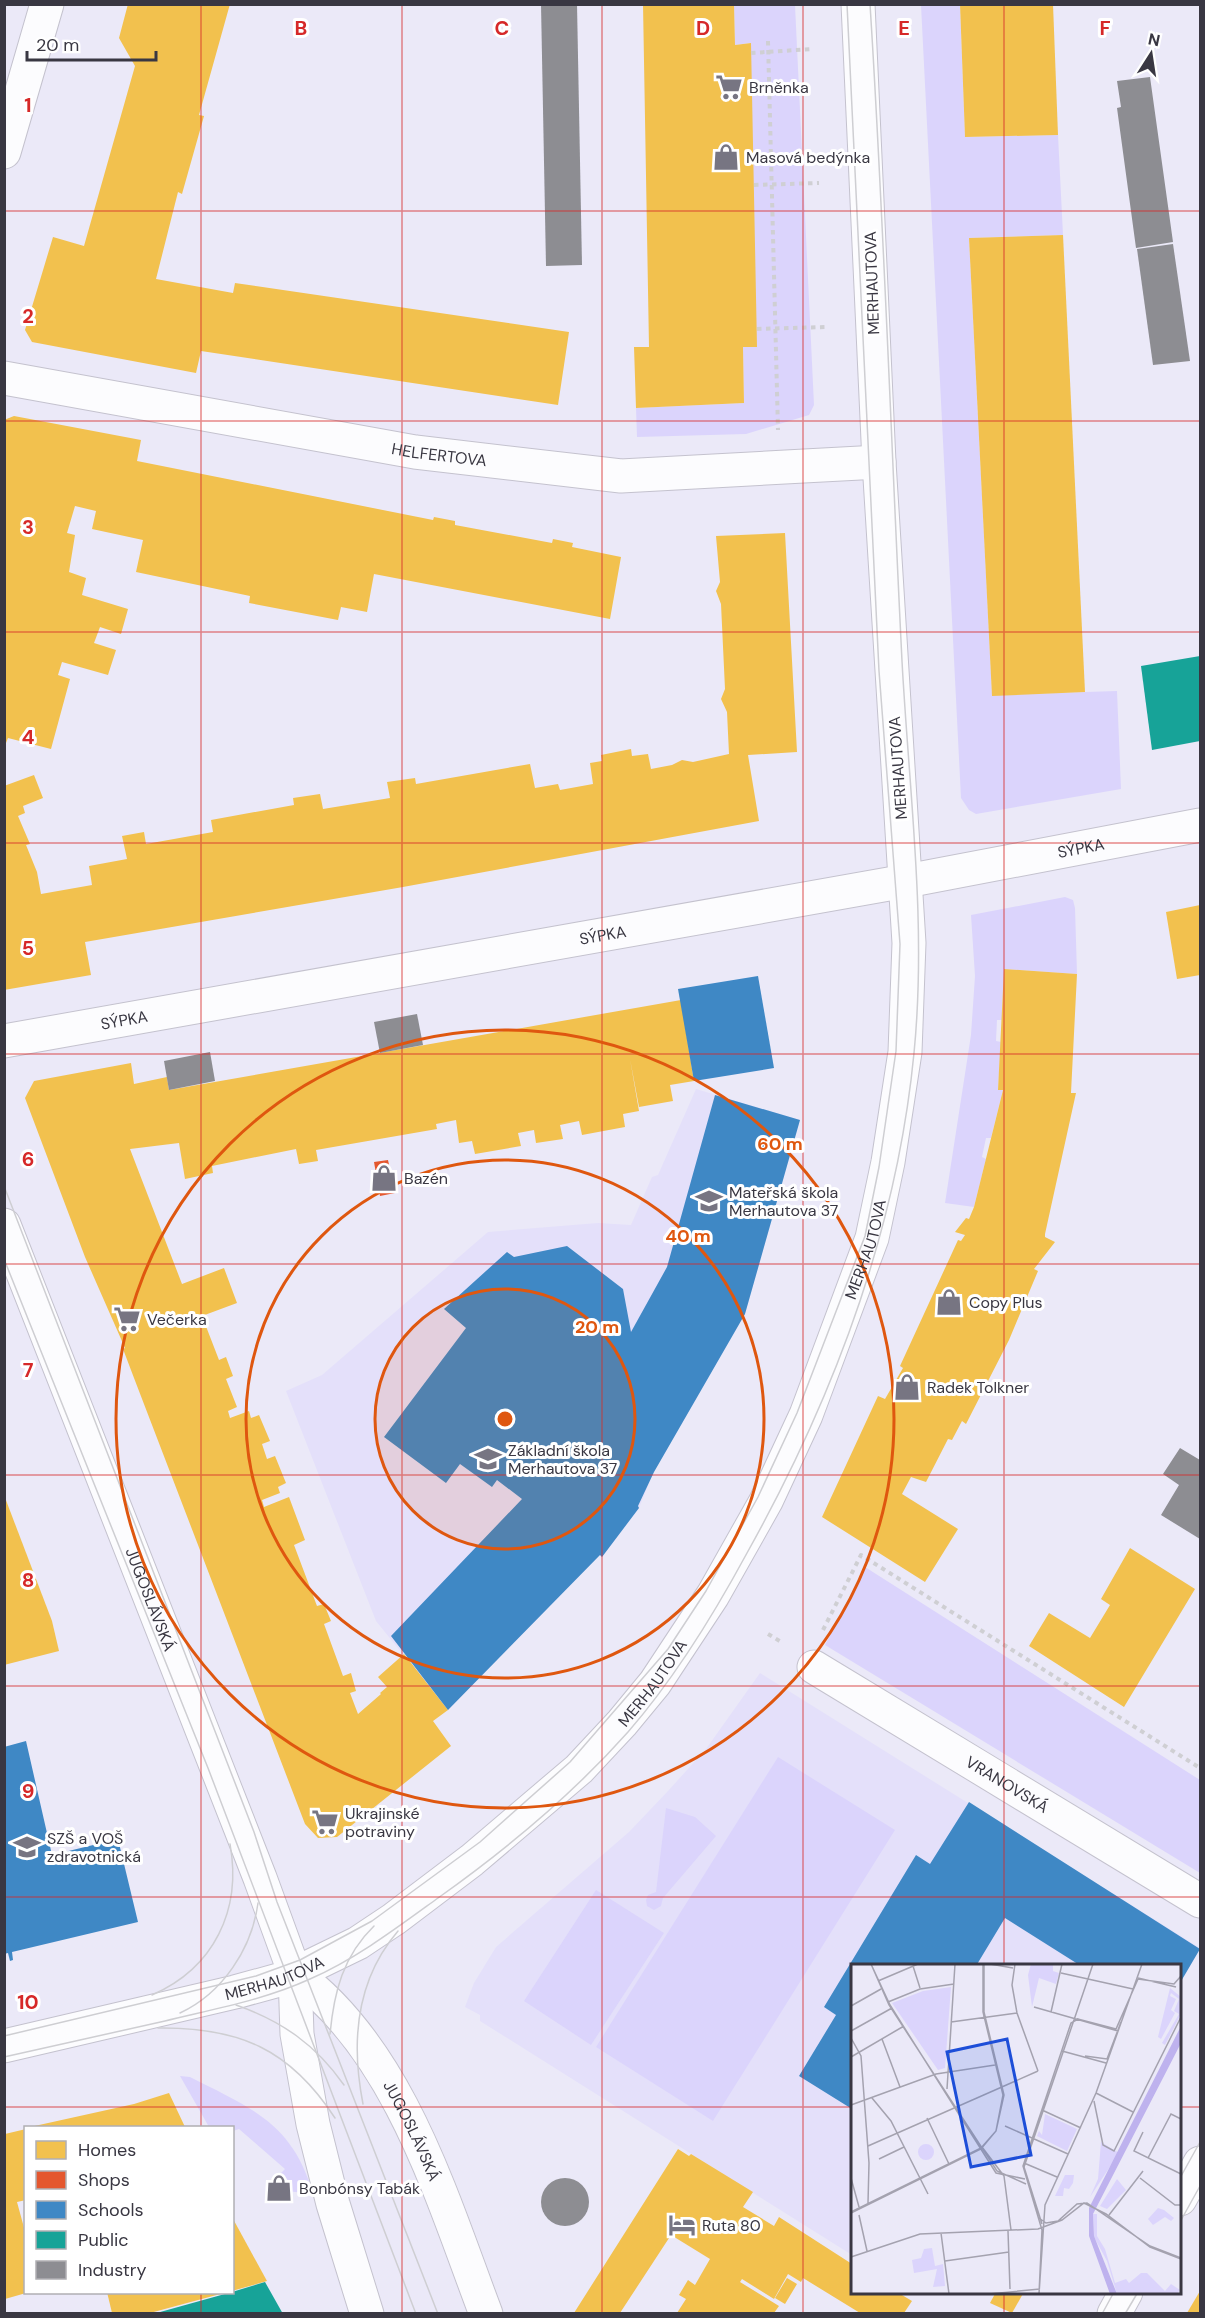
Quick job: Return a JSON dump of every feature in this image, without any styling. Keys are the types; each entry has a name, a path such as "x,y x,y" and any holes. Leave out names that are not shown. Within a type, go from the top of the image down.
{"street":[{"path":"4,152 47,4"},
{"name":"MERHAUTOVA","path":"4,2046 252,1988 294,1974 358,1943 394,1920 472,1860 579,1769 655,1683 700,1619 766,1501 806,1415 872,1238 888,1162 905,1052 909,943 879,462 858,4"},
{"name":"HELFERTOVA","path":"4,378 415,452 621,476 879,462"},
{"name":"SÝPKA","path":"4,1041 1200,825"},
{"name":"JUGOSLÁVSKÁ","path":"4,1226 256,1867 294,1974 297,2034 311,2115 333,2204 367,2313"},
{"name":"VRANOVSKÁ","path":"817,1653 1200,1900"},
{"name":"JUGOSLÁVSKÁ","path":"294,1974 333,2007 358,2036 401,2107 432,2171 486,2313"},
{"path":"1181,2196 1200,2163"},
{"path":"1114,2313 1125,2294"}],"path":[{"path":"768,40 778,437"},
{"path":"751,53 812,49"},
{"path":"754,185 819,183"},
{"path":"757,329 826,327"},
{"path":"817,1653 861,1555 1200,1768"},
{"path":"768,1634 776,1639"}],"shaded area":[{"path":"734,5 795,5 814,405 809,415 746,434 637,437 636,408 744,403 743,347 750,43 735,45"},
{"path":"921,5 960,5 965,137 1058,135 1063,235 969,238 992,695 1117,691 1121,789 976,814 969,810 961,798"},
{"path":"1065,897 1073,900 1075,908 1077,974 1004,969 1002,1020 997,1020 996,1041 1001,1042 998,1089 1003,1090 991,1138 986,1138 982,1157 986,1159 974,1207 945,1203 971,1035 975,976 971,915"},
{"name":"Základní škola Merhautova 37","path":"696,1089 800,1120 745,1314 654,1471 639,1508 602,1557 599,1555 448,1710 376,1621 286,1391 322,1375 488,1232 598,1223 631,1225 652,1177 658,1175"},
{"path":"865,1567 1200,1780 1200,1873 825,1645"},
{"path":"760,1673 1200,1948 1181,1981 1181,1964 851,1964 851,2254 480,2021 480,2015 465,2007 474,1983 496,1947 629,1832 706,1749"},
{"path":"778,1757 895,1830 713,2121 596,2047"},
{"path":"666,1808 695,1817 716,1836 663,1898 661,1906 654,1910 647,1906 646,1900 648,1895 656,1892"},
{"path":"596,1890 664,1933 591,2045 524,2001"},
{"path":"180,2076 190,2077 232,2098 267,2120 294,2150 313,2194 287,2191 288,2180 280,2174 285,2169 239,2129 234,2131 234,2126 208,2126"}],"building: Homes":[{"path":"128,4 230,4 199,115 204,116 182,194 178,192 156,279 233,293 235,283 569,332 558,405 201,351 196,373 32,342 25,330 53,237 84,246 135,66 119,38"},
{"path":"643,4 734,4 735,45 751,43 757,347 743,347 744,403 636,408 634,347 649,347"},
{"path":"960,4 1053,4 1058,135 965,137"},
{"path":"1063,235 1085,692 992,696 969,238"},
{"path":"14,416 141,440 137,461 433,520 434,517 455,521 455,525 552,543 553,539 573,543 572,547 621,557 610,619 374,574 367,612 341,607 338,620 249,603 250,596 136,572 143,540 92,529 96,511 75,506 67,533 75,535 69,572 86,578 82,595 128,609 121,634 100,627 94,643 116,650 108,675 62,662 58,675 70,679 51,749 8,738 4,748 4,420"},
{"path":"785,533 797,752 748,755 759,821 403,887 85,942 91,975 4,990 4,786 34,775 43,798 23,806 25,813 18,816 30,844 26,845 37,872 41,894 92,885 89,866 127,859 122,836 144,832 146,844 213,832 211,820 294,805 293,798 320,794 323,809 390,798 387,782 415,778 416,784 530,764 535,788 558,784 560,790 593,784 590,763 602,761 601,755 631,749 632,756 648,754 651,769 672,765 682,760 693,762 729,754 727,712 721,699 725,689 721,604 716,591 720,582 716,536"},
{"path":"1200,905 1200,975 1177,979 1166,912"},
{"path":"1004,969 1077,974 1071,1093 1076,1093 1045,1234 1045,1237 1055,1242 1034,1269 1038,1271 1009,1340 966,1424 962,1421 952,1440 948,1439 926,1482 911,1477 902,1494 958,1529 925,1582 822,1517 878,1396 885,1399 903,1368 900,1366 958,1240 961,1241 965,1235 955,1232 966,1218 969,1219 974,1207 1003,1090 998,1090"},
{"path":"681,1000 694,1081 670,1085 673,1101 639,1107 630,1059 639,1111 623,1114 625,1127 582,1135 579,1121 560,1125 563,1139 536,1143 534,1130 518,1133 521,1146 475,1154 472,1141 459,1143 456,1120 436,1124 437,1129 316,1150 318,1161 299,1164 296,1149 212,1166 213,1173 185,1179 179,1143 130,1149 182,1284 224,1268 237,1303 202,1316 219,1360 226,1357 233,1376 226,1379 237,1407 228,1411 230,1418 249,1411 251,1418 259,1415 270,1441 262,1444 267,1459 275,1456 286,1483 278,1487 280,1493 262,1500 264,1507 289,1497 305,1540 294,1545 317,1606 324,1604 331,1621 324,1624 343,1676 351,1673 356,1691 350,1693 358,1714 387,1687 378,1677 404,1654 448,1710 433,1721 451,1746 337,1837 318,1838 305,1824 123,1349 125,1348 85,1257 25,1098 34,1081 131,1063 134,1084 167,1077 169,1090"},
{"path":"4,1495 52,1621 59,1651 4,1665"},
{"path":"1130,1548 1195,1589 1124,1707 1029,1646 1049,1613 1090,1638 1110,1605 1101,1599"},
{"path":"169,2093 185,2126 35,2126 134,2104"},
{"path":"24,2129 24,2200 17,2202 24,2228 24,2294 5,2299 5,2134"},
{"path":"678,2149 689,2156 691,2154 753,2192 743,2207 774,2226 779,2217 851,2263 851,2294 900,2294 912,2301 904,2313 860,2313 803,2278 801,2282 788,2274 774,2299 742,2279 740,2282 779,2306 774,2313 677,2313 686,2299 679,2295 688,2280 695,2285 710,2259 671,2235 620,2313 574,2313"},
{"path":"234,2221 267,2281 234,2290"},
{"path":"787,2278 797,2284 785,2304 775,2298"},
{"path":"1200,2291 1200,2313 1187,2313"},
{"path":"107,2294 220,2294 150,2313 112,2313"},
{"path":"995,2294 1023,2294 1012,2313 990,2303"}],"building: Shops":[{"name":"Bazén","path":"388,1160 395,1193 380,1196 374,1162"},
{"path":"279,2176 286,2180 286,2189 278,2193 271,2189 271,2180"}],"building: Schools":[{"path":"758,976 774,1068 694,1081 678,989"},
{"name":"Základní škola Merhautova 37","path":"715,1095 800,1120 745,1314 654,1472 639,1508 602,1557 600,1555 448,1710 391,1636 522,1499 497,1480 492,1487 460,1464 446,1483 384,1437 466,1328 444,1309 507,1252 514,1257 567,1246 623,1289 631,1332 667,1267"},
{"name":"SZŠ a VOŠ zdravotnická","path":"26,1741 52,1855 118,1839 138,1922 12,1952 13,1960 10,1961 8,1953 4,1954 4,1747"},
{"path":"969,1802 1200,1949 1181,1981 1181,1964 1078,1964 1005,1918 977,1964 851,1964 851,2108 799,2076 836,2015 824,2007 916,1855 930,1864"}],"building: Public":[{"path":"1200,656 1200,741 1152,750 1141,666"},
{"path":"265,2282 283,2314 153,2314 225,2294 234,2294 234,2291"}],"building: Industry":[{"path":"541,4 577,4 582,265 546,266"},
{"path":"1150,77 1173,242 1136,248 1117,108 1121,107 1117,81"},
{"path":"1173,244 1190,361 1153,365 1137,249"},
{"path":"417,1014 423,1045 380,1053 374,1022"},
{"path":"210,1052 215,1081 169,1090 164,1061"},
{"path":"1180,1448 1200,1460 1200,1539 1161,1515 1179,1485 1163,1474"},
{"path":"560,2178 570,2178 585,2188 589,2202 585,2216 579,2222 570,2226 560,2226 545,2216 541,2207 541,2197 551,2182"}],"tram line":[{"path":"4,2036 256,1976 300,1960 372,1921 480,1842 570,1762 668,1649 706,1591 758,1497 797,1413 865,1236 879,1167 896,1051 900,944 879,671 847,4"},
{"path":"4,2057 239,2003 275,1993 310,1979 376,1942 514,1841 607,1755 662,1690 721,1600 747,1553 807,1435 833,1374 876,1248 893,1184 905,1119 918,1004 916,857 902,661 870,4"},
{"path":"4,1186 254,1832 277,1902 438,2314"},
{"path":"4,1259 208,1768 416,2314"},
{"path":"152,1995 174,1983 192,1969 207,1953 219,1934 232,1892 233,1868 230,1844"},
{"path":"180,2013 209,1994 233,1967 249,1936 258,1903"},
{"path":"330,2034 334,2004 342,1976 355,1950 374,1926"},
{"path":"363,2104 358,2058 360,2013 373,1970 398,1931"},
{"path":"236,2005 253,2011 297,2036 322,2058 344,2085"},
{"path":"158,2028 214,2032 260,2047 281,2059 300,2075 318,2094 335,2118"},
{"path":"1181,2176 1200,2142"},
{"path":"1181,2220 1200,2186"},
{"path":"1102,2314 1113,2294"},
{"path":"1125,2314 1137,2294"}],"place":[{"name":"Brněnka","path":"729,87"},
{"name":"Masová bedýnka","path":"726,157"},
{"name":"Bazén","path":"384,1178"},
{"name":"Mateřská škola Merhautova 37","path":"709,1201"},
{"name":"Copy Plus","path":"949,1302"},
{"name":"Večerka","path":"127,1319"},
{"name":"Radek Tolkner","path":"907,1387"},
{"name":"Základní škola Merhautova 37","path":"488,1459"},
{"name":"Ukrajinské potraviny","path":"325,1822"},
{"name":"SZŠ a VOŠ zdravotnická","path":"27,1847"},
{"name":"Bonbónsy Tabák","path":"279,2188"},
{"name":"Ruta 80","path":"682,2225"}]}
